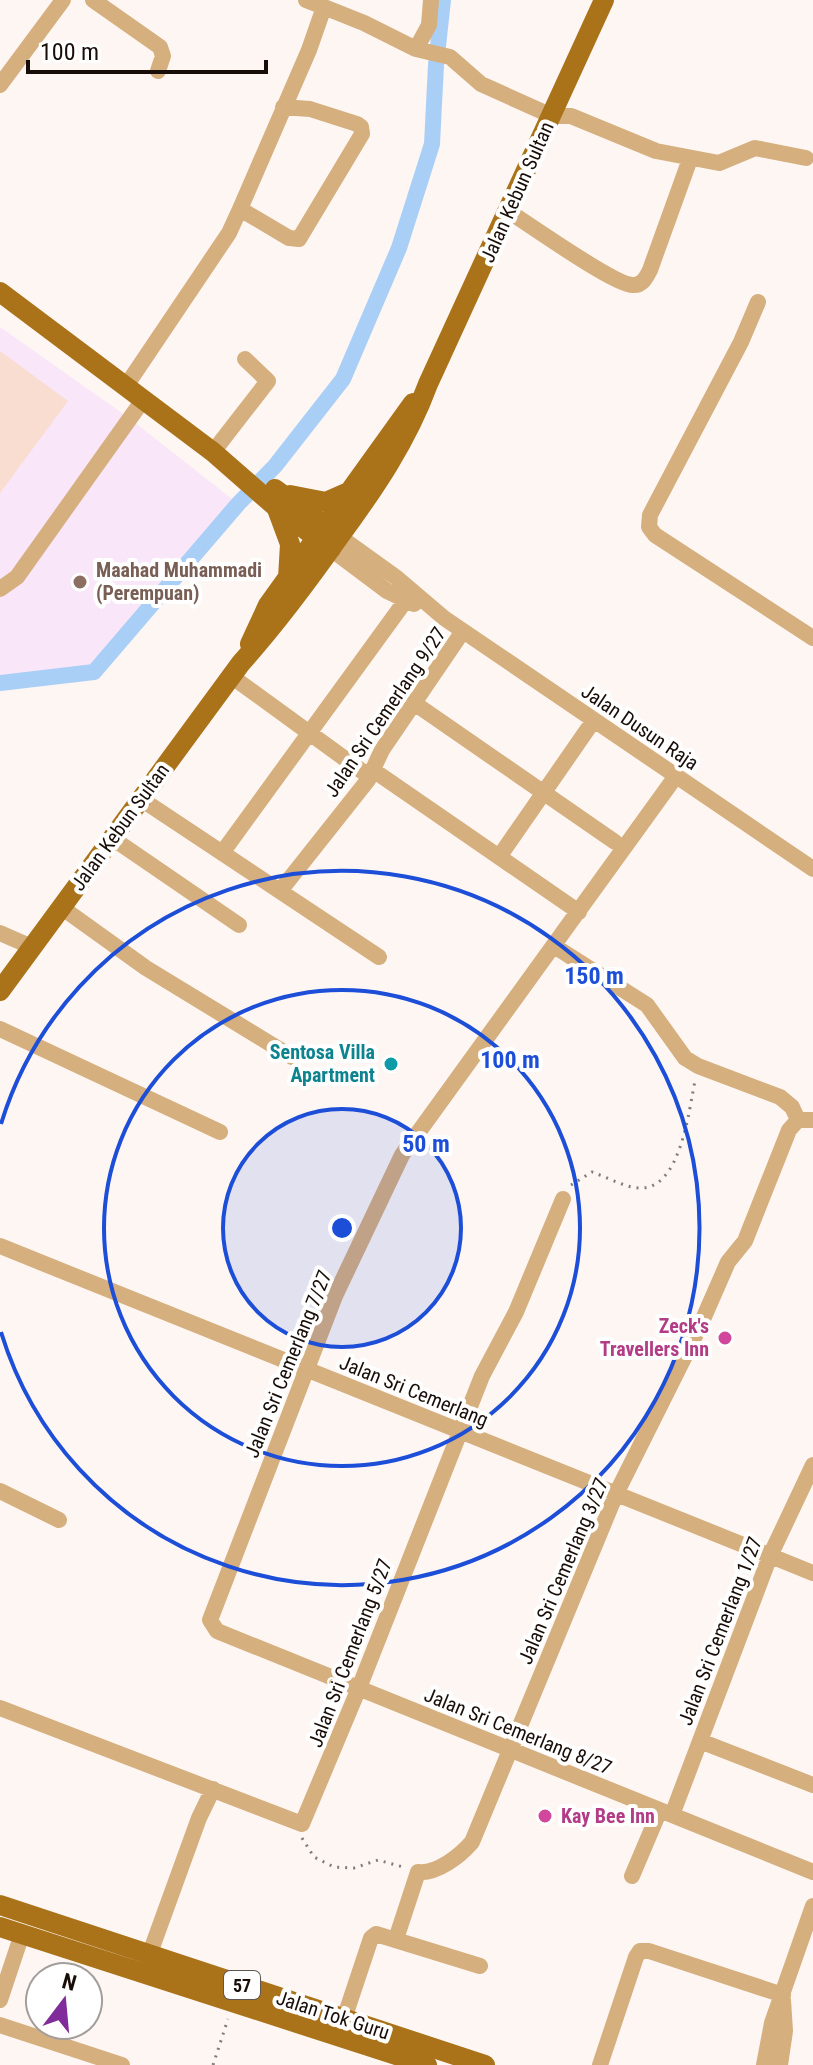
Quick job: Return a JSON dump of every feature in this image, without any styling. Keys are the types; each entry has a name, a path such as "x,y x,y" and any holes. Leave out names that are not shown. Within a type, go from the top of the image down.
{"main road":[{"name":"Jalan Kebun Sultan","path":"236,669 268,605 288,578 328,537 395,456 415,419 428,384 604,0"},
{"path":"0,292 328,537"},
{"name":"Jalan Kebun Sultan","path":"0,991 236,669 280,620 351,491 399,420 428,384"},
{"path":"274,497 320,502 351,491"},
{"path":"274,497 290,544 288,578"},
{"name":"Jalan Tok Guru","path":"0,1905 485,2065"},
{"name":"Jalan Tok Guru","path":"0,1927 418,2064"}],"street":[{"path":"1,81 63,0"},
{"path":"306,0 364,23 421,51 450,57 481,84 552,116 571,116 647,148 690,159 724,163 755,148 806,158"},
{"path":"421,51 429,25 431,0"},
{"path":"103,3 160,47 163,56 158,71"},
{"path":"126,386 229,233 324,7"},
{"path":"240,209 289,238 299,239 362,134 357,124 310,109 283,107"},
{"path":"508,211 612,277 639,285 650,270 690,159"},
{"path":"758,302 741,342 650,515 649,527 655,535 813,638"},
{"path":"213,452 268,381 245,359"},
{"path":"0,589 17,577 143,400"},
{"name":"Jalan Dusun Raja","path":"328,537 387,591 444,618"},
{"name":"Jalan Dusun Raja","path":"328,537 397,578 444,618 813,869"},
{"path":"222,853 406,600"},
{"name":"Jalan Sri Cemerlang 9/27","path":"280,891 371,773 382,750 463,631"},
{"path":"236,669 310,733 579,912"},
{"path":"414,703 615,842"},
{"path":"499,857 594,720"},
{"name":"Jalan Sri Cemerlang 7/27","path":"211,1625 210,1616 335,1296 410,1141 676,776"},
{"path":"141,799 379,957"},
{"path":"112,838 239,925"},
{"path":"61,907 146,968 292,1057"},
{"path":"0,933 32,947"},
{"path":"554,946 647,1005 676,1049 698,1066 780,1097 805,1120"},
{"path":"0,1029 220,1132"},
{"name":"Jalan Sri Cemerlang 3/27","path":"418,1872 429,1872 457,1857 472,1842 616,1494 700,1326 728,1262 745,1241 789,1130 805,1120"},
{"name":"Jalan Sri Cemerlang 5/27","path":"302,1824 482,1376 516,1312 563,1199"},
{"name":"Jalan Sri Cemerlang","path":"2,1252 307,1369 813,1573"},
{"name":"Jalan Sri Cemerlang 1/27","path":"632,1876 700,1741 770,1556 813,1465"},
{"path":"0,1491 59,1520"},
{"name":"Jalan Sri Cemerlang 8/27","path":"211,1625 217,1631 813,1872"},
{"path":"0,1708 302,1824"},
{"path":"700,1741 813,1785"},
{"path":"150,1953 199,1818 213,1789"},
{"path":"396,1939 418,1872"},
{"path":"764,2065 770,2031 813,1906"},
{"path":"0,2000 22,1934"},
{"path":"344,2019 371,1938 378,1934 480,1966"},
{"path":"600,2065 640,1951 649,1951 783,1995"},
{"path":"780,2065 785,2031 783,1995"},
{"path":"0,2025 122,2065"}],"path":[{"path":"563,1199 570,1186 592,1172 636,1188 647,1188 657,1182 669,1169 682,1143 698,1066"},
{"path":"302,1824 302,1841 314,1857 323,1862 345,1868 378,1860 418,1872"},
{"path":"213,2065 233,2003"}],"shaded area":[{"name":"Maahad Muhammadi (Perempuan)","path":"0,327 129,418 232,499 90,665 0,676"},
{"path":"0,351 68,401 0,493"}],"waterway":[{"path":"0,683 94,672 238,504 275,466 343,379 399,248 432,144 443,0"}],"place":[{"name":"Maahad Muhammadi (Perempuan)","path":"80,582"},
{"name":"Sentosa Villa Apartment","path":"391,1064"},
{"name":"Zeck's Travellers Inn","path":"725,1338"},
{"name":"Kay Bee Inn","path":"545,1816"}]}
